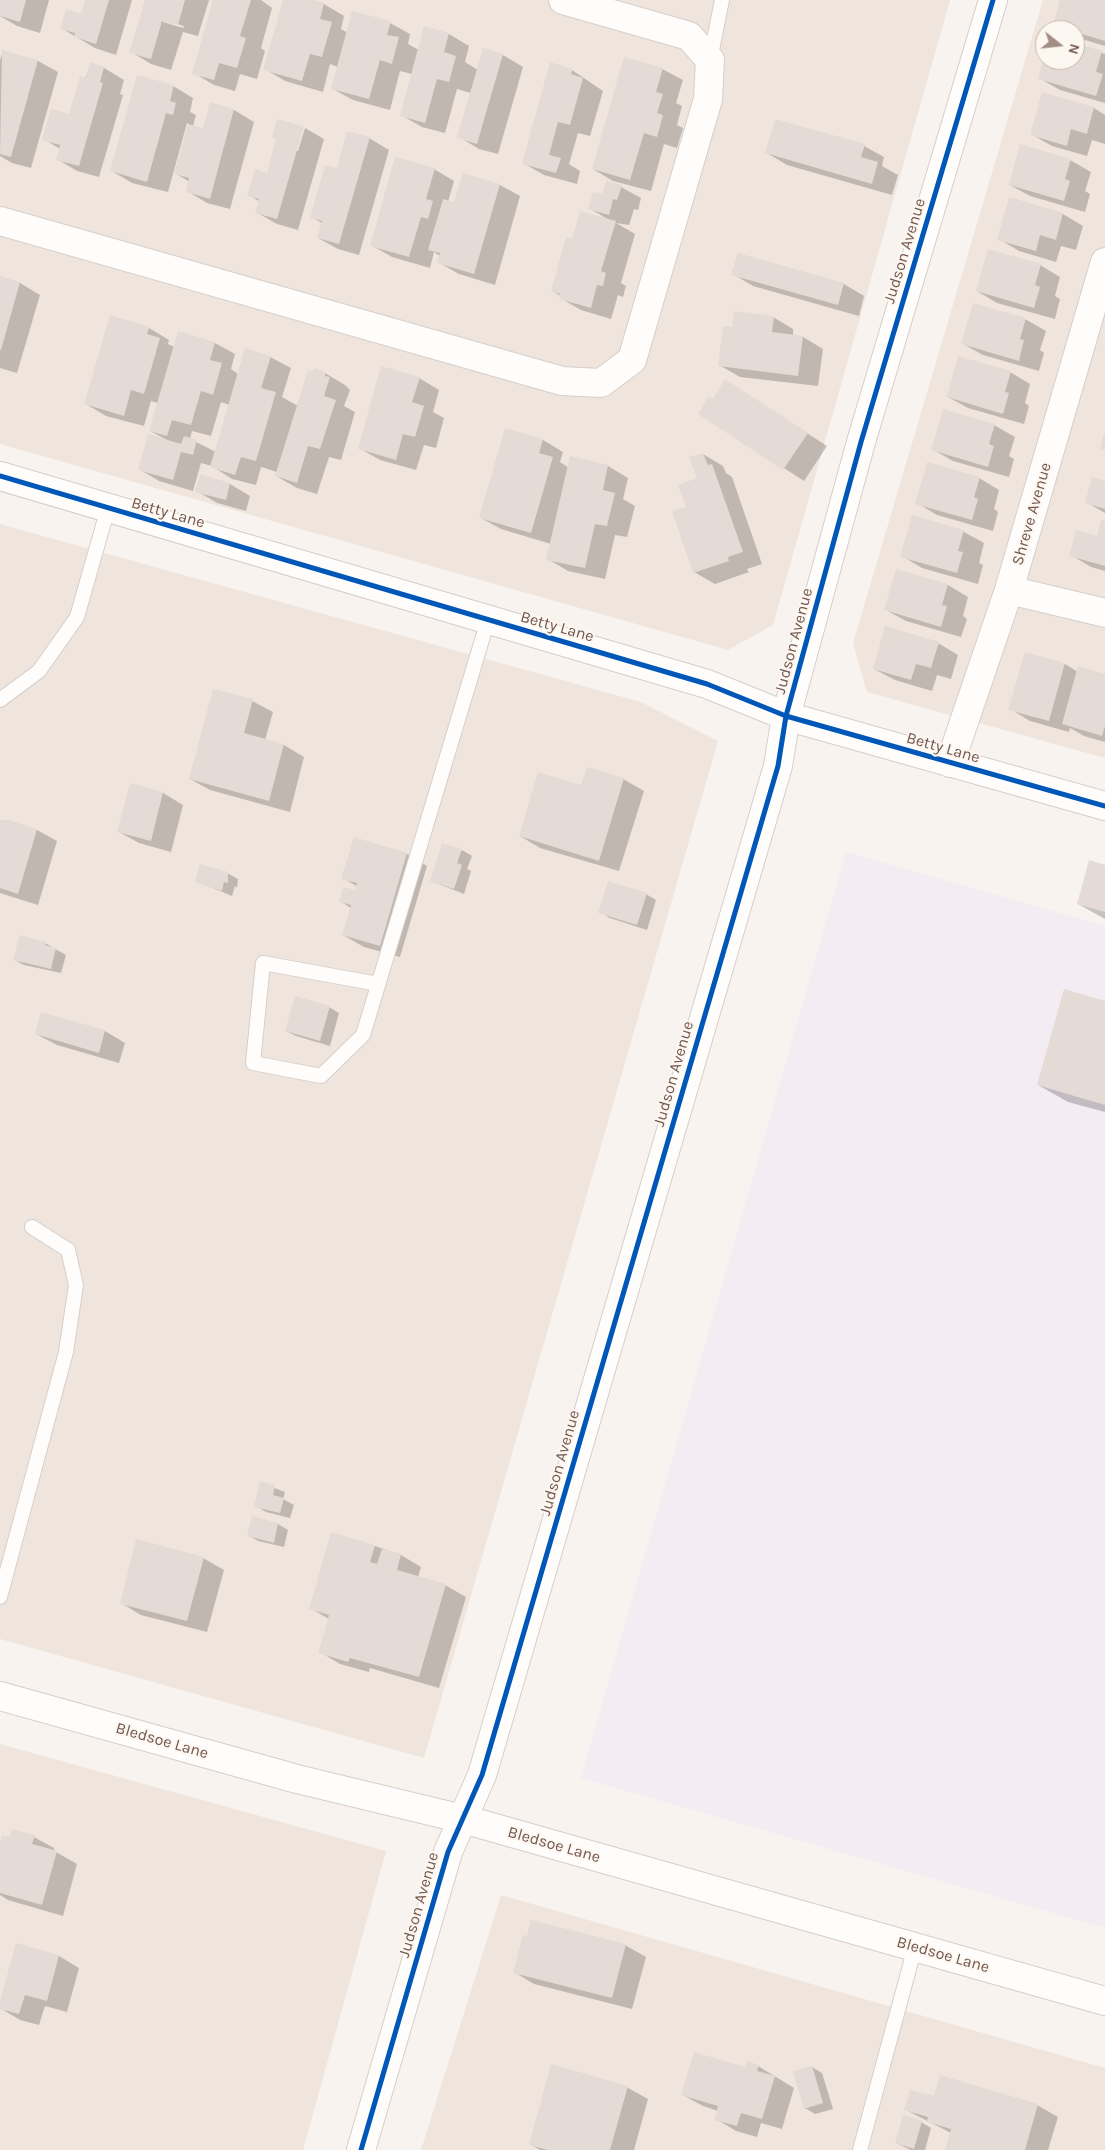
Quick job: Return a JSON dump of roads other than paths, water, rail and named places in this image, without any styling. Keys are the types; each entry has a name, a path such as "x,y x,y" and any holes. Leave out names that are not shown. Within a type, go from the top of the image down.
{"street":[{"path":"0,221 562,381 601,383 632,360 708,100 710,60 689,36 563,0"},
{"name":"Judson Avenue","path":"361,2150 448,1852 482,1775 778,766 786,716 861,442 993,0"},
{"name":"Shreve Avenue","path":"950,763 1009,590 1105,262"},
{"name":"Betty Lane","path":"0,476 707,684 786,716 1105,806"},
{"path":"1009,590 1105,613"},
{"name":"Bledsoe Lane","path":"0,1696 297,1779 463,1819 1105,2001"}],"lane":[{"path":"710,60 722,0"},
{"path":"0,700 39,671 77,617 108,508"},
{"path":"378,984 263,963 253,1063 321,1076 363,1034 488,620"},
{"path":"0,1597 66,1352 76,1285 68,1250 32,1227"},
{"path":"860,2150 915,1947"}]}
